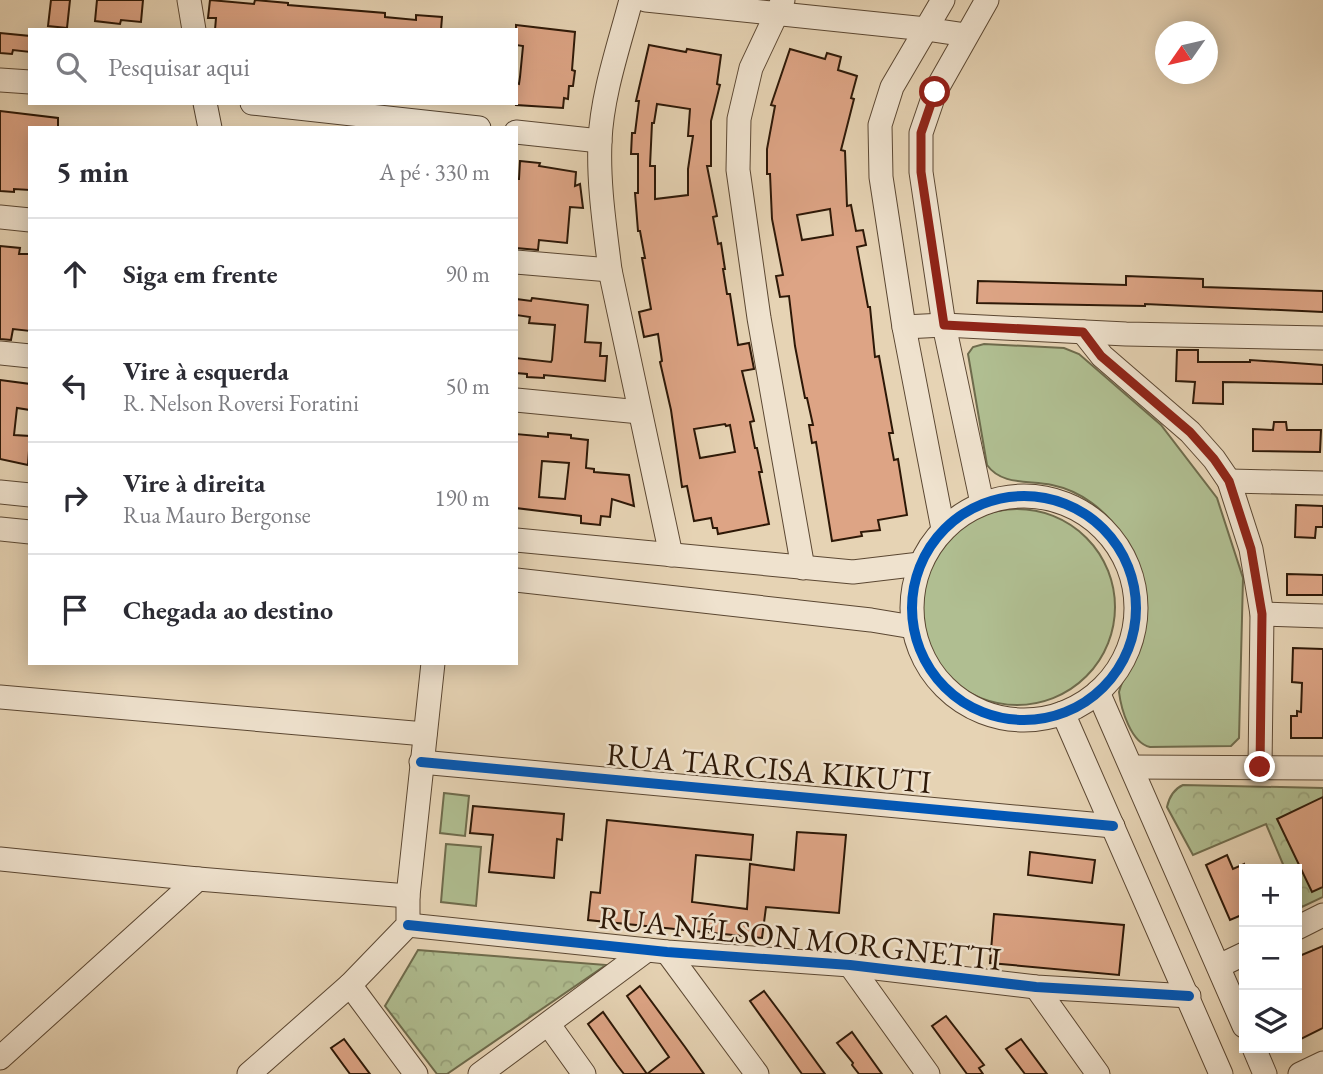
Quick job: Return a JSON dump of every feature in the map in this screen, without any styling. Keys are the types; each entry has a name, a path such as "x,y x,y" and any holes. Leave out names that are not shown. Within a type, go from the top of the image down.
{"street":[{"path":"189,0 194,28"},
{"path":"631,0 608,85 600,141 604,224 610,270 671,555"},
{"path":"646,0 779,8 966,35"},
{"path":"943,0 892,87 880,125 881,177 904,327 943,529"},
{"path":"982,503 944,325 921,172 921,133 935,92 987,0"},
{"path":"779,8 751,68 739,119 738,170 759,318 803,568"},
{"path":"0,80 28,82"},
{"path":"205,105 210,126"},
{"path":"270,105 461,126"},
{"path":"518,132 600,141"},
{"path":"0,217 28,220"},
{"path":"518,262 610,270"},
{"path":"904,327 944,325 1126,334 1323,338"},
{"path":"1083,332 1101,356 1129,377 1190,432 1229,481 1251,549 1262,614 1260,767"},
{"path":"1126,334 1121,351 1129,377"},
{"path":"0,353 28,356"},
{"path":"518,400 640,412"},
{"path":"1229,481 1323,483"},
{"path":"0,492 28,495"},
{"path":"1016,495 1051,499 1083,512 1109,535 1127,565 1136,599 1133,634 1121,666 1098,692 1082,705 1063,713 1025,720 986,713 952,694 927,664 913,627 911,605 920,564 943,529 961,514 982,503 1016,495"},
{"path":"0,529 28,532"},
{"path":"518,540 853,572 920,564"},
{"path":"518,580 913,627"},
{"path":"1262,614 1323,616"},
{"path":"249,1074 350,985 408,925 408,896 433,665"},
{"path":"1098,692 1239,1014"},
{"path":"0,697 425,734"},
{"path":"1063,713 1221,1074"},
{"name":"RUA TARCISA KIKUTI","path":"421,762 1113,826"},
{"path":"1132,767 1323,768"},
{"path":"0,859 408,896"},
{"path":"0,1058 198,879"},
{"path":"1299,927 1323,915"},
{"name":"RUA NÉLSON MORGNETTI","path":"408,925 657,951 850,965 1035,987 1189,996"},
{"path":"480,1074 657,951 757,1074"},
{"path":"1219,966 1239,956"},
{"path":"850,965 928,1074"},
{"path":"350,985 416,1074"},
{"path":"1035,987 1098,1074"},
{"path":"549,1025 584,1074"},
{"path":"1256,1053 1265,1074"},
{"path":"1300,1074 1323,1063"}],"green space":[{"path":"984,344 1064,348 1079,354 1161,425 1217,498 1243,578 1239,738 1231,746 1150,747 1137,739 1132,732 1119,692 1142,637 1145,616 1144,594 1132,553 1107,517 1073,492 1052,485 1008,479 993,472 987,465 968,354 973,347"},
{"path":"1017,509 1054,517 1086,538 1107,570 1115,607 1107,644 1086,676 1054,697 1017,705 980,697 948,676 927,644 919,607 927,570 948,538 980,517"},
{"path":"1183,785 1323,788 1323,897 1302,907 1302,864 1283,864 1266,824 1193,855 1167,807 1177,789"},
{"path":"444,793 469,796 465,836 440,833"},
{"path":"446,844 481,847 476,906 441,902"},
{"path":"418,950 606,965 447,1074 437,1074 385,1006"}],"building":[{"path":"51,0 70,0 67,28 48,26"},
{"path":"97,0 143,0 141,22 121,20 120,24 95,21"},
{"path":"210,0 254,4 255,0 288,3 385,13 385,17 416,20 416,15 442,17 441,28 215,28 216,18 208,18"},
{"path":"516,25 575,32 573,86 569,86 568,99 564,98 563,108 516,105 523,46 518,45"},
{"path":"0,33 28,36 28,52 13,50 12,54 0,53"},
{"path":"649,45 721,55 717,84 720,85 711,121 711,166 707,166 717,216 713,217 718,244 721,243 727,294 730,294 738,345 749,343 754,369 742,371 754,421 750,422 762,472 759,472 769,524 718,534 717,528 713,528 711,518 694,521 687,486 682,487 671,410 660,362 658,334 644,337 639,312 651,309 642,258 645,258 638,231 635,193 638,193 638,154 631,154 632,133 635,133 639,101 636,101","holes":["657,104 690,109 688,136 693,136 688,169 688,195 655,199 655,166 650,166 652,123","730,425 735,452 700,458 694,429"]},
{"path":"790,49 825,59 827,53 841,57 838,70 857,76 841,150 845,151 847,206 851,205 856,231 863,230 866,245 857,247 870,307 875,357 879,356 893,433 889,433 894,460 898,459 907,515 878,520 880,530 861,532 862,536 832,541 816,442 812,443 809,425 813,425 795,346 789,296 780,297 776,276 783,275 772,219 770,174 767,174 767,149 775,106 771,105","holes":["830,209 833,235 802,240 797,215"]},
{"path":"0,111 58,118 58,126 28,126 28,190 0,191"},
{"path":"520,161 576,172 575,186 580,184 583,208 570,207 567,243 539,240 538,250 518,248"},
{"path":"0,246 20,248 19,254 28,254 28,331 13,329 11,340 0,339"},
{"path":"1126,276 1203,279 1203,287 1323,291 1323,312 1145,304 977,303 978,281 1126,285"},
{"path":"532,298 588,305 585,342 601,343 600,356 607,356 605,381 544,375 544,378 527,377 527,374 518,373 518,358 552,360 555,325 529,323 530,317 518,315 518,299 531,301"},
{"path":"1177,350 1198,350 1198,362 1250,360 1323,365 1323,384 1223,382 1223,404 1193,403 1195,382 1176,381"},
{"path":"0,380 28,384 28,410 17,408 14,435 28,436 28,465 0,459"},
{"path":"1274,422 1286,422 1287,430 1321,430 1320,452 1253,451 1253,429 1273,430"},
{"path":"548,433 588,440 586,468 594,469 594,472 629,475 634,506 612,499 610,517 601,516 600,525 581,523 581,516 518,508 518,434 548,437","holes":["542,461 569,463 565,499 539,497"]},
{"path":"1296,505 1323,506 1323,527 1316,527 1315,538 1295,537"},
{"path":"1287,574 1323,575 1323,595 1287,595"},
{"path":"1293,648 1323,649 1323,738 1291,738 1291,716 1297,716 1297,711 1301,712 1302,683 1292,682"},
{"path":"1323,797 1323,887 1312,892 1302,871 1302,864 1299,864 1277,819"},
{"path":"473,806 564,814 562,840 557,839 554,878 489,872 493,835 470,833"},
{"path":"607,820 753,835 751,860 696,855 692,902 747,909 750,864 794,870 797,832 846,835 839,913 766,907 762,938 588,920 591,892 600,893"},
{"path":"1030,852 1095,860 1092,883 1028,875"},
{"path":"1227,855 1233,869 1239,866 1239,916 1230,920 1206,865"},
{"path":"994,914 1124,925 1119,975 990,963"},
{"path":"1323,946 1323,1028 1302,1038 1302,990 1302,955"},
{"path":"640,986 704,1074 647,1074 669,1057 627,996"},
{"path":"764,991 825,1074 802,1074 750,1001"},
{"path":"603,1012 647,1074 624,1074 588,1024"},
{"path":"946,1016 984,1065 979,1068 983,1074 967,1074 932,1026"},
{"path":"852,1032 882,1074 859,1074 852,1065 837,1043"},
{"path":"344,1039 370,1074 350,1074 331,1048"},
{"path":"1021,1039 1047,1074 1025,1074 1006,1049"}],"cycle path":[{"path":"1024,496 1067,505 1086,515 1103,529 1117,546 1127,565 1136,608 1127,651 1117,670 1103,687 1086,701 1067,711 1024,720 981,711 962,701 945,687 931,670 921,651 912,608 921,565 931,546 945,529 962,515 981,505 1024,496"},
{"path":"421,762 1113,826"},
{"path":"408,925 667,952 850,965 1036,987 1189,996"}],"route":[{"path":"935,92 921,133 921,172 944,325 1083,332 1101,356 1129,377 1190,432 1229,481 1251,549 1262,614 1260,767"}]}
